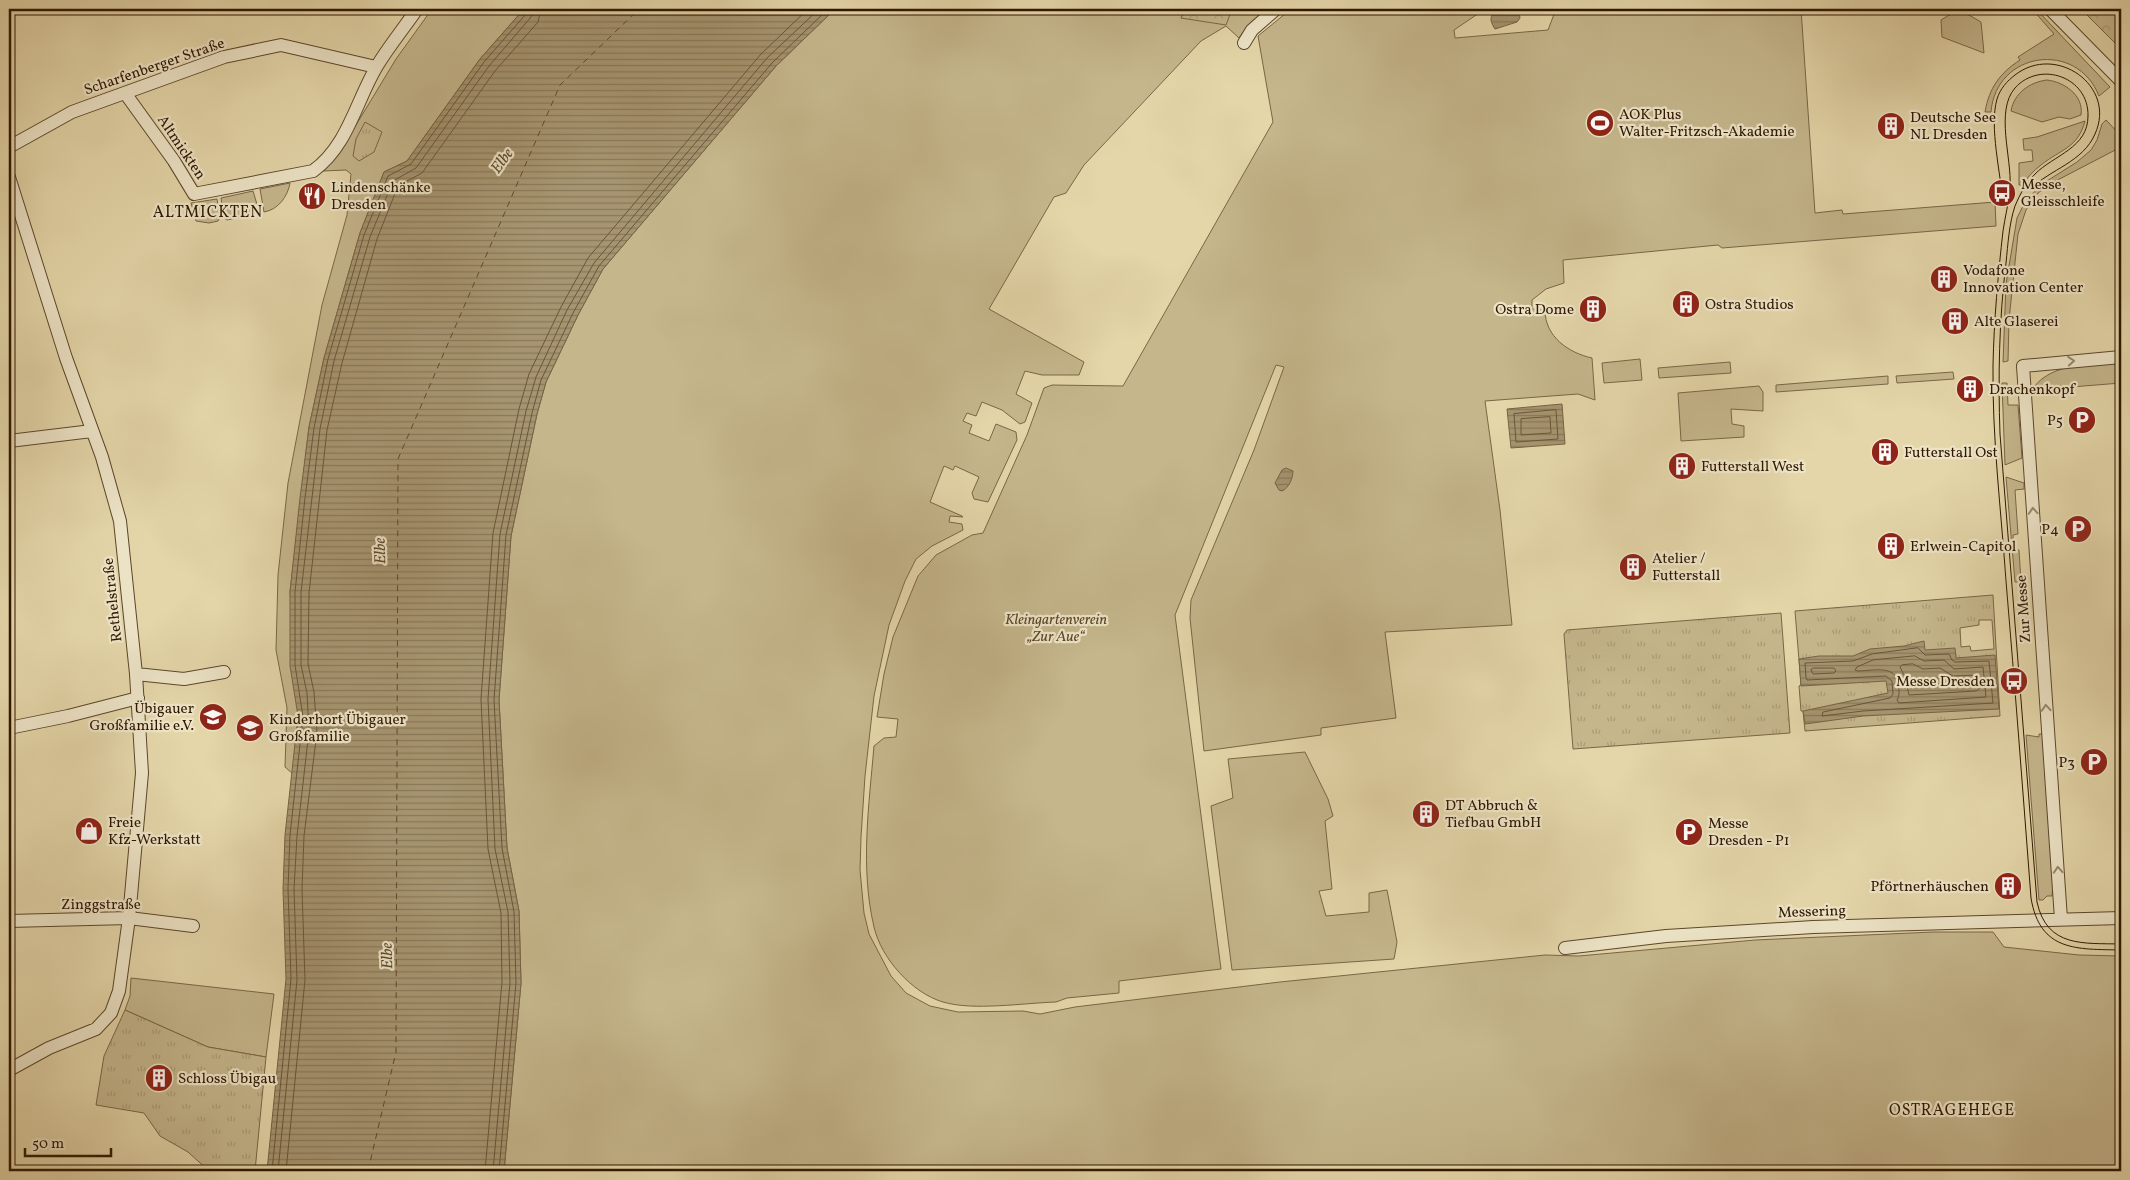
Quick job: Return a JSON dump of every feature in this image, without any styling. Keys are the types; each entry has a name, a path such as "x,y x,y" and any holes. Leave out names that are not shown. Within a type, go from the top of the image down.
{"street":[{"path":"376,67 417,9"},
{"path":"1244,43 1252,30 1276,9"},
{"path":"2050,9 2121,81"},
{"name":"Scharfenberger Straße","path":"9,147 72,112 224,57 280,45 376,67"},
{"name":"Altmickten","path":"125,93 174,161 194,194 313,171 324,163 344,134 376,67"},
{"name":"Rethelstraße","path":"9,177 66,358 102,457 120,521 136,674 142,773 129,918 119,992 111,1013 96,1029 49,1048 9,1070"},
{"name":"Zur Messe","path":"2061,919 2023,366 2121,357"},
{"path":"9,440 92,431"},
{"path":"136,674 184,679 224,672"},
{"path":"9,728 68,716 138,698"},
{"name":"Zinggstraße","path":"9,921 129,918 193,926"},
{"name":"Messering","path":"1565,948 1602,942 1813,926 2121,918"}],"green space":[{"path":"432,9 524,9 480,59 407,161 384,172 360,233 324,358 309,427 290,592 298,716 293,774 285,767 287,708 276,650 278,575 288,483 322,305 347,215 351,174 346,170 323,171 322,169 339,153 396,59"},
{"path":"835,9 1186,9 1181,18 1230,11 1232,9 1266,9 1248,25 1239,38 1226,26 1201,41 1084,165 1066,193 1054,197 989,309 1084,362 1079,375 1042,375 1025,371 1016,394 1032,403 1025,422 1020,424 1002,410 982,402 976,416 967,413 963,421 972,425 969,433 989,441 996,424 1016,432 1017,440 988,502 974,499 972,493 979,477 955,466 953,470 944,466 930,502 962,516 950,516 949,522 962,524 963,530 932,546 916,559 905,581 889,625 874,696 865,776 860,870 864,913 869,934 891,976 906,993 930,1006 958,1012 1023,1011 1040,1014 1075,1007 1280,982 1545,955 1579,956 1755,940 1933,932 1993,932 2004,947 2079,955 2121,956 2121,1171 504,1171 521,983 519,911 507,848 499,700 511,536 537,414 546,382 578,315 603,269 776,66"},
{"path":"1186,9 1232,9 1226,25 1181,18"},
{"name":"Kleingartenverein „Zur Aue“","path":"1291,9 1485,9 1454,30 1455,38 1548,30 1556,9 1801,9 1815,213 1842,210 1843,214 1995,202 1996,226 1722,248 1718,245 1563,260 1564,283 1546,289 1532,300 1532,309 1545,310 1549,328 1554,336 1567,348 1592,358 1595,400 1578,394 1485,401 1500,510 1512,625 1385,632 1396,718 1321,728 1321,735 1204,751 1190,618 1191,600 1254,450 1284,367 1276,365 1175,615 1221,969 1119,981 1119,993 1067,998 1056,1002 969,1006 943,1002 920,991 891,962 883,951 878,939 870,905 867,882 867,836 874,746 884,738 896,737 898,719 877,717 884,674 893,637 918,576 936,555 972,535 983,533 1027,435 1044,388 1052,385 1123,386 1273,122 1258,36"},
{"path":"2032,9 2036,9 2110,87 2099,96 2088,78 2074,66 2056,60 2039,60 2022,65 2007,76 1996,92 1991,112 1985,112 1989,96 2001,76 2020,60 2018,57 2054,34"},
{"path":"2081,9 2121,9 2121,49"},
{"path":"1956,11 1962,11 1981,22 1984,53 1942,37 1941,20"},
{"path":"2047,80 2060,84 2072,91 2079,101 2081,115 2070,119 2059,117 2042,122 2011,111 2019,94 2035,83"},
{"path":"2106,120 2121,136 2121,147 2048,185 2037,194 2026,210 2018,234 2009,320 2008,361 2003,362 2006,284 2017,218 2023,206 2039,186 2077,162 2091,150 2097,140 2102,124"},
{"path":"2085,121 2082,130 2073,143 2041,165 2022,185 2019,185 2019,163 2033,161 2032,150 2024,150 2023,139 2037,137"},
{"path":"365,122 382,132 374,152 359,161 353,156 356,139"},
{"path":"290,183 282,202 269,211 264,212 260,189"},
{"path":"253,191 259,211 257,213 227,220 224,218 221,198"},
{"path":"217,199 220,218 218,221 209,223 196,221 191,203"},
{"path":"1640,359 1642,380 1604,383 1602,363"},
{"path":"1730,362 1731,373 1659,378 1658,368"},
{"path":"2121,363 2121,383 2034,390 2034,387 2042,379 2062,369 2074,366"},
{"path":"1953,372 1954,379 1897,383 1896,376"},
{"path":"1888,376 1888,384 1776,392 1776,385"},
{"path":"2002,383 2007,383 2008,405 2018,405 2022,458 2005,465"},
{"path":"1759,386 1763,392 1763,411 1731,409 1732,424 1744,426 1744,437 1681,441 1678,393"},
{"path":"2006,477 2024,483 2024,489 2015,490 2018,534 2013,535 2014,550 2019,550 2021,582 2015,582"},
{"path":"1993,595 2000,716 1805,731 1803,711 1801,711 1799,686 1801,685 1795,611","holes":["1979,620 1992,620 1994,649 1971,651 1970,646 1961,647 1960,628 1979,625"]},
{"path":"1781,613 1790,733 1573,749 1564,634 1567,630"},
{"path":"2039,734 2043,734 2054,872 2052,896 2047,896 2043,900 2039,900 2026,735 2039,737"},
{"path":"1305,752 1328,799 1333,816 1325,821 1332,889 1319,891 1326,916 1369,912 1369,893 1387,890 1397,942 1394,959 1232,970 1211,806 1233,798 1228,759"},
{"path":"131,978 274,994 266,1057 208,1047 125,1010 130,996"},
{"path":"125,1010 208,1047 266,1057 255,1171 209,1171 188,1152 160,1136 144,1113 96,1105 104,1056"}],"water":[{"name":"Elbe","path":"524,9 835,9 776,66 603,269 578,315 546,382 537,414 511,536 499,700 507,848 519,911 521,983 504,1171 267,1171 286,979 283,889 285,835 298,716 290,666 290,592 309,427 324,358 360,233 384,172 407,161 480,59"},
{"path":"1500,9 1516,9 1519,11 1520,18 1517,22 1495,29 1491,18"},
{"path":"1562,404 1565,444 1511,448 1507,409"},
{"path":"1286,468 1293,471 1293,474 1289,485 1282,491 1279,490 1275,483 1282,470"},
{"path":"1924,641 1925,650 1955,648 1956,658 1995,655 1999,709 1863,716 1805,724 1803,711 1888,693 1886,681 1801,686 1799,659 1819,656 1853,656 1870,649 1904,646"}],"ferry route":[{"path":"368,1171 396,1052 398,459 560,85 639,9"}],"tram line":[{"path":"2003,204 1994,123 1998,95 2012,77 2031,66 2048,64 2064,67 2079,74 2090,86 2098,100 2100,116 2095,134 2083,152 2030,189"},
{"path":"2121,944 2081,942 2069,940 2058,935 2049,928 2042,917 2037,902 2000,434 2000,327 2009,234 2017,202 2026,185 2035,174 2069,150 2082,136 2087,127 2088,116 2086,102 2081,91 2072,83 2061,77 2049,74 2037,75 2025,80 2015,88 2009,98 2006,109 2005,122 2010,187 1999,264 1993,365 1997,473 2031,898 2036,916 2043,929 2052,938 2063,944 2076,947 2121,950"}],"place":[{"name":"AOK Plus Walter-Fritzsch-Akademie","path":"1600,123"},
{"name":"Deutsche See NL Dresden","path":"1891,126"},
{"name":"Messe, Gleisschleife","path":"2002,193"},
{"name":"Lindenschänke Dresden","path":"312,196"},
{"name":"Vodafone Innovation Center","path":"1944,279"},
{"name":"Ostra Studios","path":"1686,304"},
{"name":"Ostra Dome","path":"1593,309"},
{"name":"Alte Glaserei","path":"1955,321"},
{"name":"Drachenkopf","path":"1970,389"},
{"name":"P5","path":"2082,420"},
{"name":"Futterstall Ost","path":"1885,452"},
{"name":"Futterstall West","path":"1682,466"},
{"name":"P4","path":"2078,529"},
{"name":"Erlwein-Capitol","path":"1891,546"},
{"name":"Atelier / Futterstall","path":"1633,567"},
{"name":"Messe Dresden","path":"2014,681"},
{"name":"Übigauer Großfamilie e.V.","path":"213,717"},
{"name":"Kinderhort Übigauer Großfamilie","path":"250,728"},
{"name":"P3","path":"2094,762"},
{"name":"DT Abbruch & Tiefbau GmbH","path":"1426,814"},
{"name":"Freie Kfz-Werkstatt","path":"89,831"},
{"name":"Messe Dresden - P1","path":"1689,832"},
{"name":"Pförtnerhäuschen","path":"2008,886"},
{"name":"Schloss Übigau","path":"159,1078"}],"district":[{"name":"ALTMICKTEN","path":"208,211"},
{"name":"OSTRAGEHEGE","path":"1952,1109"}]}
